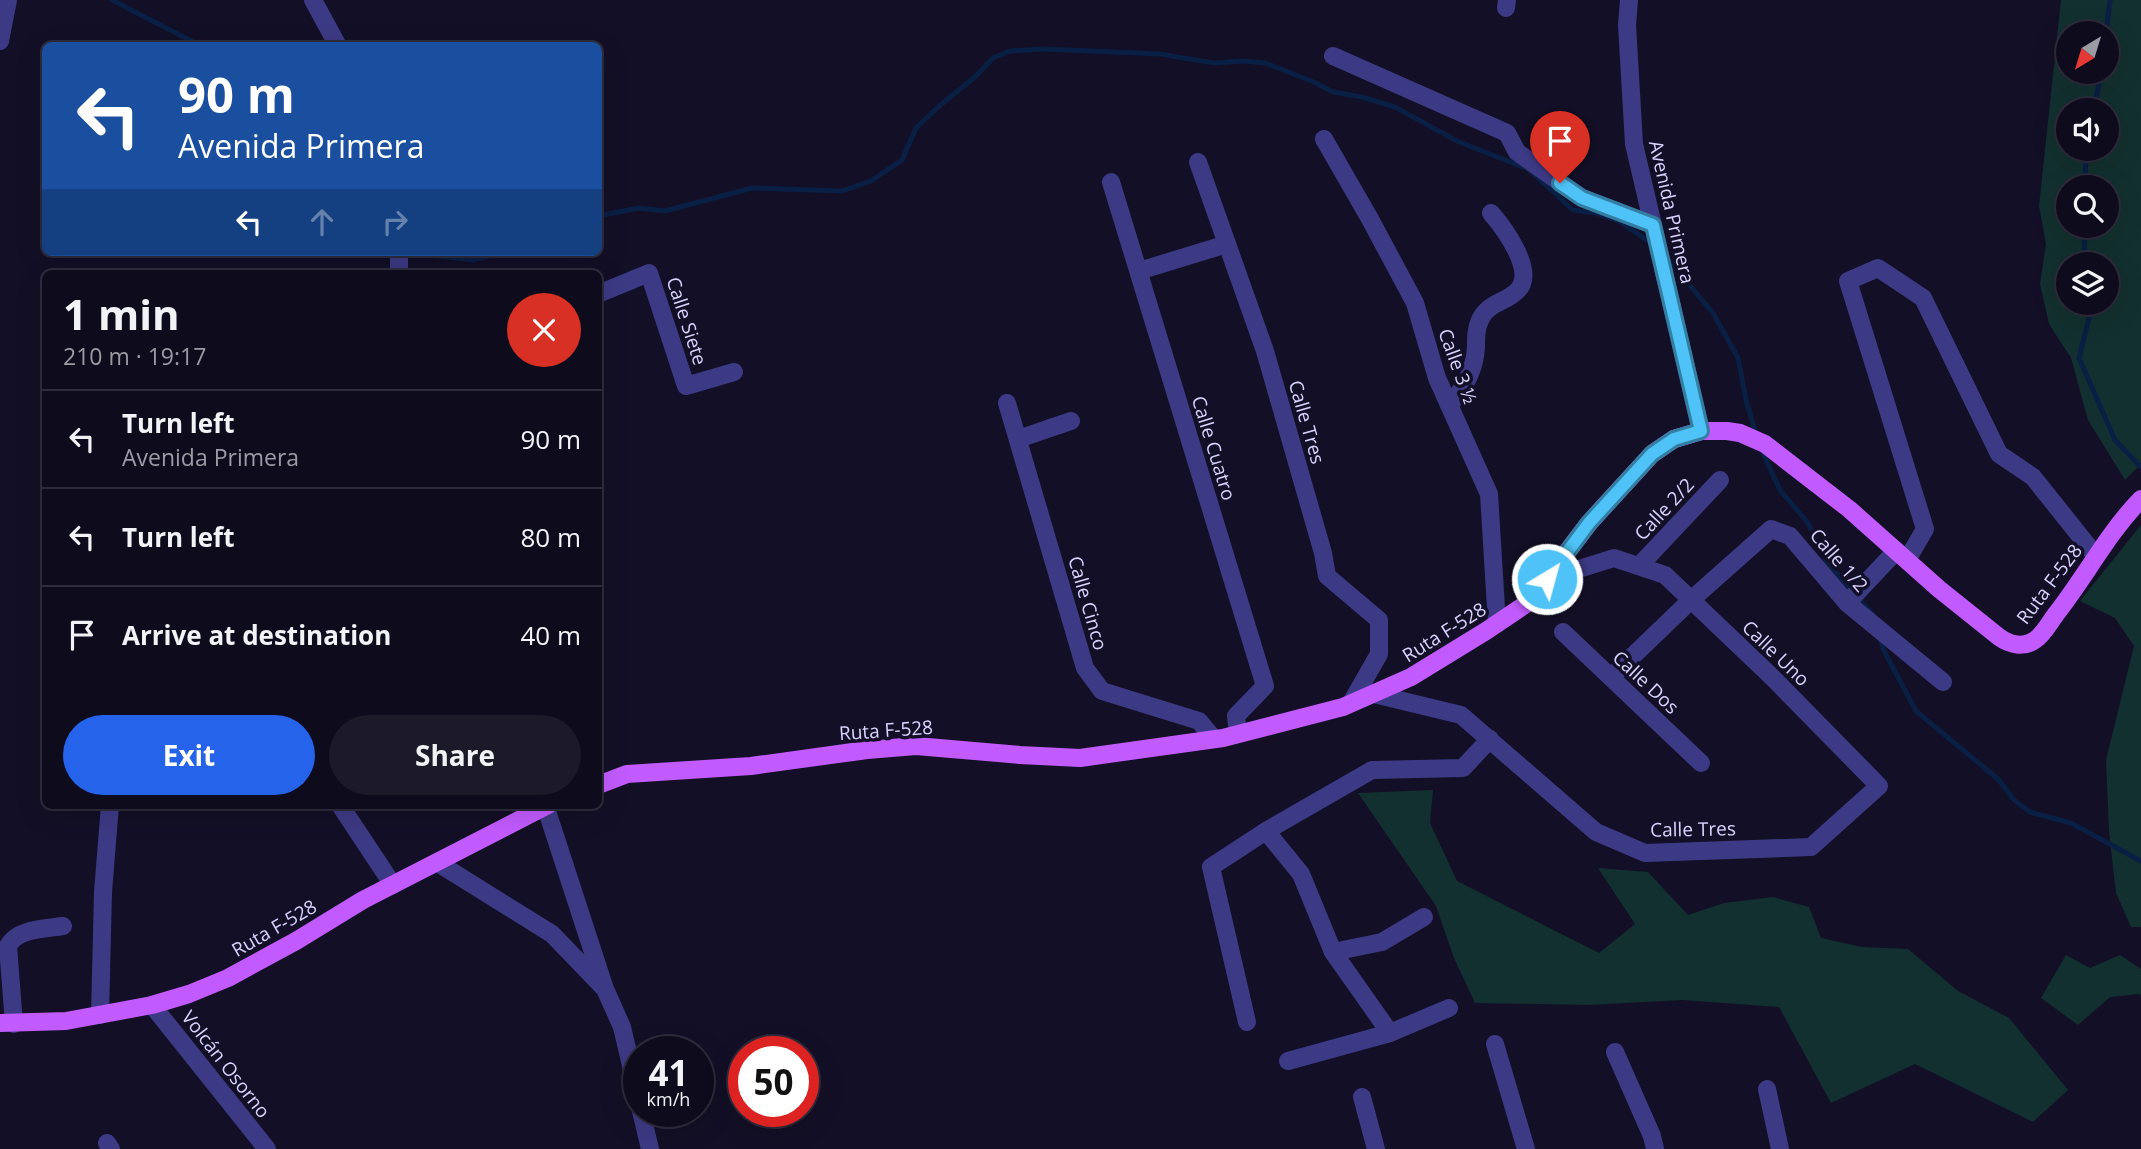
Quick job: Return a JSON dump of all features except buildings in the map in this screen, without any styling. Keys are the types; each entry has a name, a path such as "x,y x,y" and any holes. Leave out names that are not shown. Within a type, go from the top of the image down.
{"main road":[{"name":"Ruta F-528","path":"602,783 627,774 751,766 916,746 1080,758 1214,739 1237,725 1352,703 1411,677 1529,602 1589,523 1652,454 1674,439 1701,431 1727,430 1765,444 1849,509 1901,556 2010,644 2029,643 2040,635 2070,597 2118,525 2141,499"},
{"name":"Ruta F-528","path":"7,1023 66,1021 152,1005 190,994 228,978 363,900 539,809"}],"street":[{"path":"0,41 8,0"},
{"path":"313,0 336,42"},
{"name":"Avenida Primera","path":"1629,0 1633,144 1701,431"},
{"path":"1333,56 1507,134 1517,152 1582,198 1653,225"},
{"name":"Calle 3 ½","path":"1324,139 1415,303 1437,379 1489,494 1497,624"},
{"name":"Calle Tres","path":"1198,162 1265,351 1323,553 1327,576 1380,620 1379,654 1352,703"},
{"name":"Calle Cuatro","path":"1111,182 1265,686 1237,725"},
{"path":"1449,405 1465,385 1470,373 1476,348 1475,335 1480,320 1490,306 1518,290 1522,282 1522,272 1514,246 1491,213"},
{"path":"1139,271 1227,244"},
{"path":"1847,603 1901,556 1925,529 1848,281 1878,268 1923,298 1999,454 2033,477 2096,556"},
{"name":"Calle Siete","path":"602,292 649,273 686,386 734,372"},
{"name":"Calle Cinco","path":"1007,404 1085,668 1102,691 1199,722 1214,739"},
{"path":"1018,439 1071,421 1047,429"},
{"name":"Calle 2/2","path":"1639,566 1720,480"},
{"name":"Calle 1/2","path":"1611,677 1691,600 1772,529 1790,536 1847,603 1943,682"},
{"name":"Calle Uno","path":"1547,579 1614,558 1665,575 1773,678 1879,786 1811,847"},
{"name":"Calle Dos","path":"1563,632 1701,762"},
{"name":"Calle Tres","path":"1374,694 1461,715 1596,832 1645,853 1811,847"},
{"path":"1247,1022 1211,867 1266,831 1372,770 1463,768 1490,739"},
{"path":"100,1015 103,892 110,809"},
{"path":"343,809 393,885"},
{"path":"547,809 605,989 624,1036"},
{"path":"1266,831 1301,874 1333,953 1390,1033"},
{"path":"438,863 552,934 605,989"},
{"path":"1333,953 1382,942 1424,917"},
{"path":"7,1023 8,946 13,938 21,933 63,926"},
{"name":"Volcán Osorno","path":"152,1005 267,1149"},
{"path":"1287,1060 1390,1033 1449,1008"},
{"path":"1494,1044 1526,1149"},
{"path":"1615,1052 1652,1136 1655,1149"},
{"path":"1766,1089 1780,1149"},
{"path":"1362,1097 1376,1149"},
{"path":"645,1127 650,1149"}],"green space":[{"path":"2061,0 2141,0 2141,464 2125,480 2088,420 2071,358 2049,324 2040,284 2046,244 2039,206 2056,47 2056,84 2119,84 2119,21 2059,21"},
{"path":"2141,525 2141,927 2131,927 2116,893 2109,831 2106,760 2134,646 2115,618 2080,601"},
{"path":"1433,790 1430,823 1457,881 1599,953 1635,924 1598,868 1648,872 1688,915 1724,903 1773,897 1809,907 1821,938 1862,947 1908,949 1958,991 2009,1018 2068,1090 2033,1122 1915,1064 1831,1103 1779,1007 1682,1000 1589,1005 1475,1003 1454,958 1436,906 1358,793"},
{"path":"2066,955 2090,968 2120,955 2141,969 2141,998 2140,994 2110,997 2078,1025 2041,998"}],"waterway":[{"path":"112,0 193,42"},
{"path":"2107,21 2110,0"},
{"path":"602,215 639,208 665,211 752,188 842,191 871,181 902,160 916,128 993,58 1010,51 1043,49 1160,54 1214,63 1265,63 1333,92 1395,107 1457,141 1528,169 1573,210 1595,213 1619,221 1651,243"},
{"path":"2096,98 2099,84"},
{"path":"2085,175 2086,161"},
{"path":"2084,238 2085,252"},
{"path":"438,256 473,260 488,256"},
{"path":"1666,257 1713,313 1738,358 1756,434"},
{"path":"2090,315 2079,358 2115,440 2141,467"},
{"path":"1760,447 1780,490 1808,523 1827,562 1873,615"},
{"path":"1880,637 1883,649 1916,711 1998,779 2014,800 2030,812 2071,823 2141,861"}],"route":[{"path":"1547,579 1589,523 1652,454 1674,439 1701,431 1653,225 1582,198 1560,183"}]}
